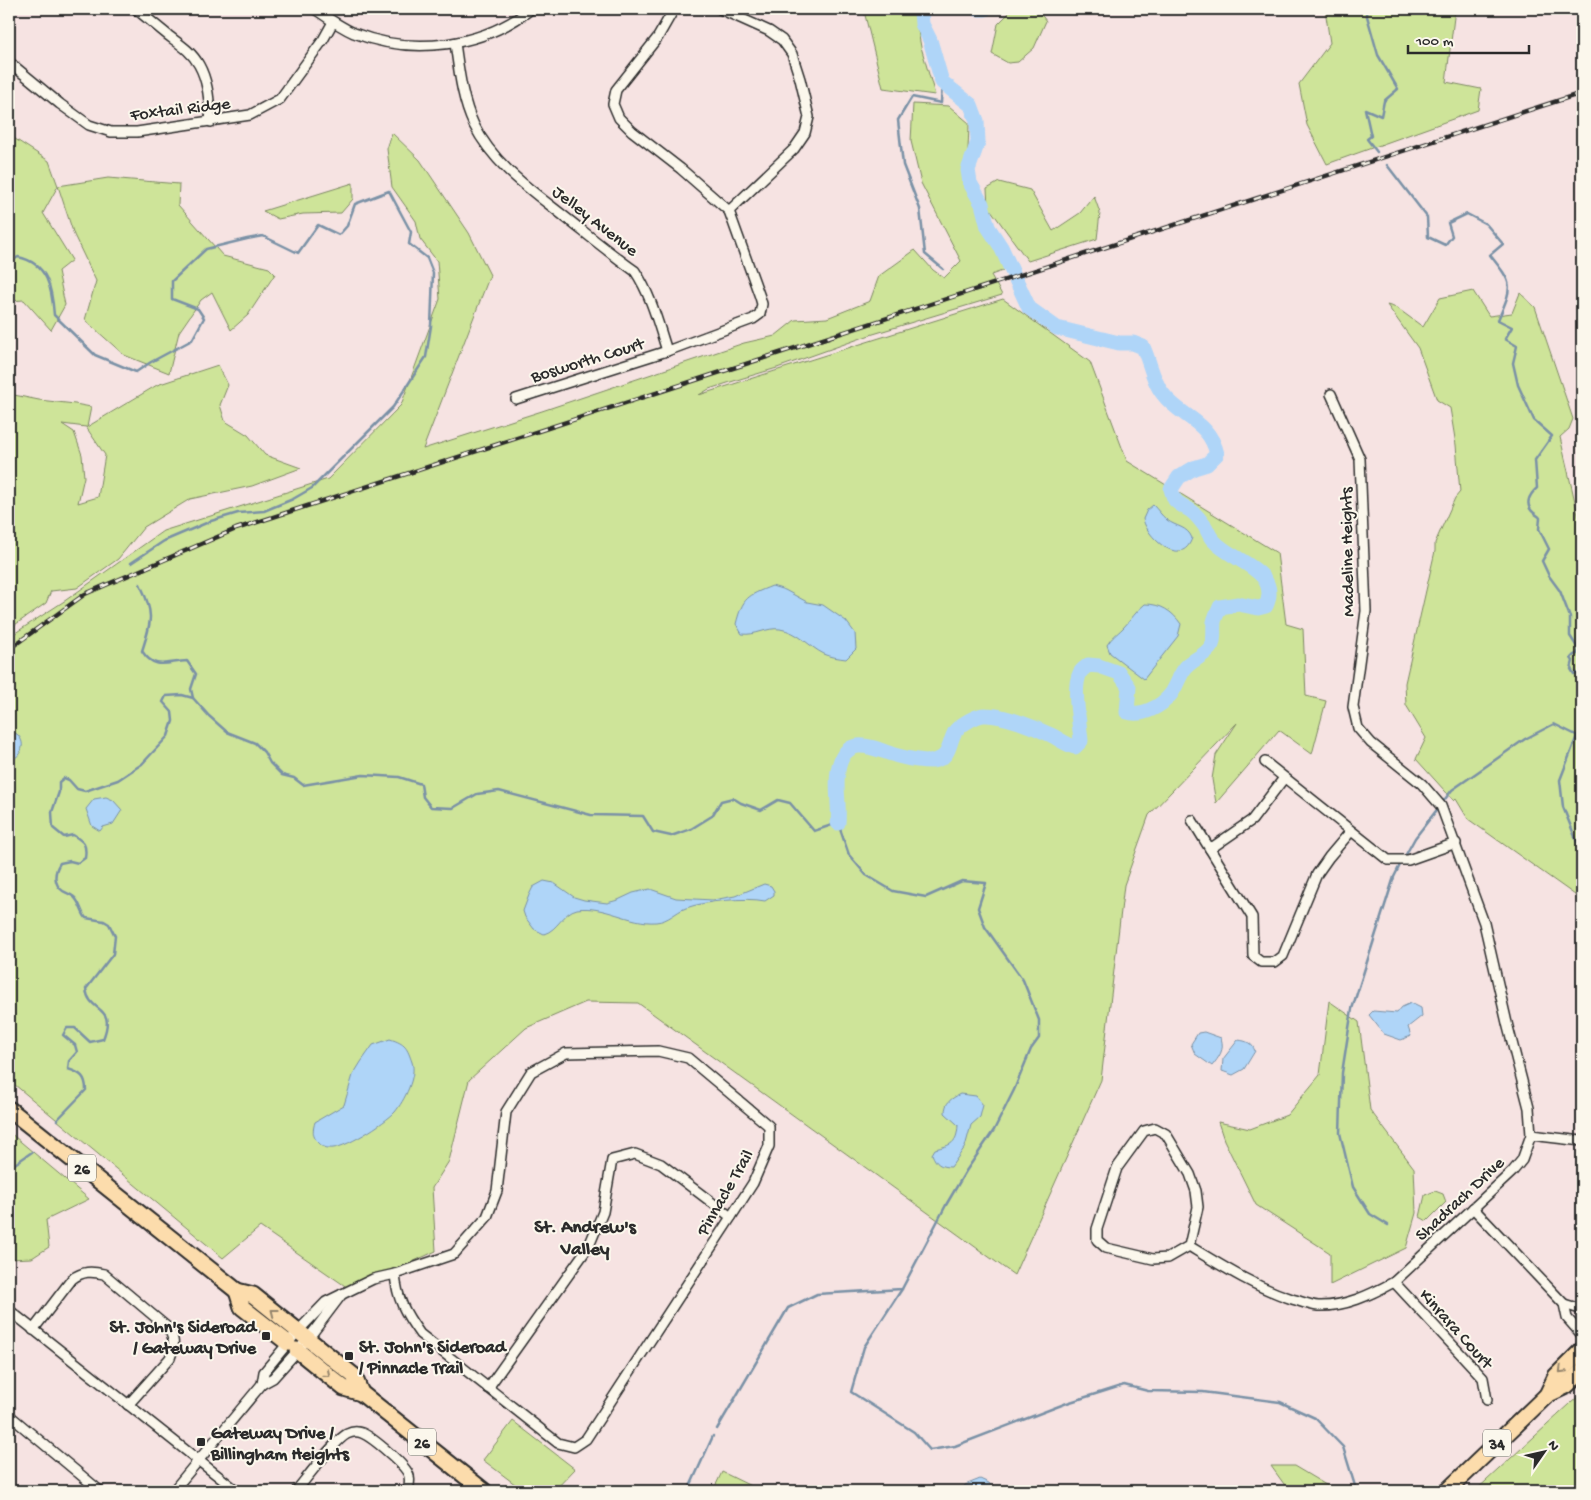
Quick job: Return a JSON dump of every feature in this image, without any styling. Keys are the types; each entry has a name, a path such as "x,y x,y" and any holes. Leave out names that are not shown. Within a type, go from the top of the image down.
{"main road":[{"name":"26","path":"9,1109 237,1292 253,1295 354,1376 360,1393"},
{"name":"26","path":"237,1292 242,1307 344,1388 360,1393 484,1491"},
{"name":"34","path":"1547,1395 1556,1376 1582,1350"},
{"name":"34","path":"1447,1491 1547,1395 1566,1386 1582,1371"}],"street":[{"path":"136,9 184,47 197,62 206,82 210,99 211,122"},
{"path":"316,9 333,22 372,39 421,45 455,43 486,35 507,25 531,9"},
{"path":"667,351 753,319 760,314 762,304 729,211 681,169 632,131 619,118 613,104 616,90 658,37 674,9"},
{"path":"720,9 769,31 782,40 795,62 809,117 806,133 794,148 729,211"},
{"name":"Foxtail Ridge","path":"9,62 60,104 90,125 111,132 137,132 250,115 280,98 323,40 333,22"},
{"name":"Jelley Avenue","path":"455,43 457,63 467,104 474,124 483,141 506,170 635,271 654,308 667,351"},
{"name":"Bosworth Court","path":"516,398 667,351"},
{"name":"Madeline Heights","path":"1331,394 1360,459 1366,611 1353,707 1358,728 1371,743 1422,784 1441,806 1470,882"},
{"path":"1265,762 1388,860 1408,860 1456,843"},
{"path":"1210,849 1252,820 1284,778"},
{"path":"1192,820 1252,917 1254,956 1261,962 1275,962 1284,956 1318,874 1352,831"},
{"name":"Shadrach Drive","path":"1189,1246 1232,1273 1274,1293 1317,1306 1352,1302 1375,1293 1394,1282 1512,1172 1522,1160 1531,1135 1529,1108 1484,923 1470,882"},
{"name":"Pinnacle Trail","path":"303,1335 326,1302 373,1279 395,1274 454,1254 487,1217 497,1191 506,1112 531,1072 566,1053 658,1050 688,1058 768,1126 769,1146 753,1184 586,1440 574,1447 558,1443 420,1334 406,1314 396,1292 395,1274"},
{"path":"1156,1128 1166,1134 1190,1174 1196,1191 1198,1207 1189,1246 1168,1258 1153,1259 1106,1248 1097,1240 1097,1229 1117,1168 1144,1131 1156,1128"},
{"path":"1531,1135 1582,1141"},
{"path":"488,1388 589,1246 603,1212 612,1160 635,1154 661,1164 731,1217"},
{"path":"1473,1208 1564,1304 1582,1311"},
{"path":"33,1330 72,1279 80,1274 92,1271 104,1274 167,1327 173,1336 174,1348 170,1358 128,1405"},
{"name":"Kinrara Court","path":"1394,1282 1483,1378 1487,1400"},
{"name":"Pinnacle Trail","path":"293,1346 342,1294"},
{"path":"1564,1304 1567,1318 1582,1335"},
{"path":"9,1310 237,1491"},
{"path":"174,1491 262,1384 264,1372 303,1335"},
{"path":"9,1415 100,1491"},
{"path":"296,1491 340,1438 353,1432 362,1433 398,1460 409,1476 407,1491"}],"green space":[{"path":"861,9 920,9 916,20 921,47 935,95 883,88 864,11"},
{"path":"1013,9 1037,9 1046,21 1034,48 1018,62 1008,63 992,54 998,24"},
{"path":"1325,9 1455,9 1446,82 1481,89 1478,110 1327,164 1307,125 1299,84 1330,43"},
{"path":"913,104 949,106 969,123 969,181 999,248 1005,270 991,275 1002,295 870,335 777,368 709,389 699,395 1003,299 1090,362 1127,461 1277,553 1286,624 1303,629 1306,696 1326,701 1312,754 1279,730 1216,803 1212,779 1216,755 1237,723 1149,815 1124,885 1101,1080 1014,1275 638,1003 586,1002 526,1028 469,1080 449,1161 432,1188 436,1251 351,1290 260,1227 223,1258 9,1080 9,637 66,600 163,531 328,479 401,405 440,299 437,261 420,239 416,221 392,187 387,149 392,133 420,160 469,233 490,275 423,449 744,343 775,336 795,320 827,318 870,301 879,276 915,250 933,270 944,278 961,261 921,183 911,141"},
{"path":"9,135 49,161 58,186 43,213 72,260 58,271 65,305 51,330 24,300 9,301"},
{"path":"108,178 179,184 178,205 223,256 269,268 275,274 248,315 231,330 212,292 201,300 179,332 169,373 124,355 85,320 96,281 74,235 58,186"},
{"path":"999,182 1030,190 1053,231 1080,213 1094,196 1100,213 1097,239 1028,261 988,206 987,189"},
{"path":"353,183 353,199 341,213 303,214 278,219 263,211"},
{"path":"1473,291 1489,316 1512,313 1520,293 1535,307 1573,419 1569,429 1560,437 1582,532 1582,900 1468,819 1456,799 1454,801 1416,759 1426,738 1406,705 1405,683 1435,551 1435,543 1455,498 1460,492 1456,445 1450,408 1437,400 1418,348 1387,305 1397,308 1423,327 1440,298"},
{"path":"218,365 228,385 220,405 225,421 248,435 265,455 301,468 252,486 190,499 144,527 118,559 77,588 51,591 46,603 9,629 9,394 91,407 87,427 157,385","holes":["62,424 86,427 105,455 98,497 78,503 84,477 82,455 74,432"]},
{"path":"1329,1001 1359,1022 1370,1110 1414,1168 1416,1213 1406,1248 1330,1285 1330,1253 1256,1205 1224,1140 1218,1122 1250,1129 1287,1115 1320,1075"},
{"path":"9,1132 89,1199 46,1220 49,1247 32,1258 9,1259"},
{"path":"1435,1191 1443,1194 1446,1202 1427,1221 1420,1217 1425,1195"},
{"path":"1582,1393 1582,1491 1475,1491"},
{"path":"513,1421 575,1469 554,1491 524,1491 483,1460"},
{"path":"1271,1466 1294,1466 1336,1491 1289,1491"},
{"path":"722,1472 761,1491 713,1491"}],"water":[{"path":"1153,505 1167,520 1190,534 1192,538 1187,547 1181,551 1173,551 1158,542 1151,534 1143,519 1147,510"},
{"path":"772,586 785,590 807,602 823,605 846,621 855,633 856,649 846,659 843,659 824,654 793,633 780,629 742,634 736,624 744,603 751,595"},
{"path":"1145,604 1156,605 1166,609 1181,624 1178,636 1144,679 1110,653 1107,645"},
{"path":"9,732 17,734 22,742 22,746 19,754 9,763"},
{"path":"106,797 113,800 122,810 113,824 103,827 100,831 92,826 86,809 94,799"},
{"path":"544,881 554,883 574,897 607,903 650,889 676,898 713,900 735,896 764,884 771,886 774,895 765,901 737,900 694,906 682,910 665,920 656,922 636,920 587,908 577,909 544,934 534,929 523,911 533,887"},
{"path":"1411,1003 1421,1008 1422,1016 1408,1027 1411,1036 1401,1040 1384,1034 1369,1015 1373,1011 1397,1013 1402,1007"},
{"path":"1204,1032 1221,1038 1222,1042 1221,1053 1212,1066 1195,1054 1191,1044 1198,1033"},
{"path":"390,1039 405,1047 412,1062 413,1074 402,1102 390,1117 364,1135 335,1148 323,1147 314,1136 315,1122 344,1105 353,1075 361,1062 373,1045"},
{"path":"1238,1040 1249,1043 1255,1051 1244,1069 1233,1075 1222,1071 1223,1059"},
{"path":"960,1094 976,1096 983,1105 980,1117 971,1125 965,1147 951,1167 944,1166 937,1163 932,1154 935,1149 949,1145 955,1140 958,1125 945,1113 945,1109 949,1101"},
{"path":"980,1479 989,1483 993,1489 992,1491 962,1491 965,1485"}],"waterway":[{"path":"838,823 837,787 839,766 843,756 849,749 856,746 864,746 911,759 938,760 949,749 956,730 970,720 983,715 1001,717 1028,725 1075,747 1081,741 1077,706 1078,680 1081,672 1088,665 1099,666 1119,673 1129,687 1127,712 1145,712 1162,703 1173,691 1186,667 1207,652 1212,645 1214,622 1220,607 1238,604 1258,608 1266,606 1269,594 1267,583 1261,575 1222,548 1212,539 1196,515 1174,499 1171,489 1179,477 1194,468 1207,464 1217,454 1208,434 1201,426 1178,409 1163,394 1154,378 1143,347 1133,343 1119,343 1057,328 1029,308 1001,247 988,227 982,204 970,183 968,170 978,142 977,121 971,105 942,82 930,40 922,24 921,13 924,9"},
{"path":"977,9 985,9"},
{"path":"1365,9 1378,55 1398,89 1384,101 1381,116 1365,109 1371,136 1367,139 1377,152"},
{"path":"942,82 941,103 912,97 898,120 903,165 920,209 925,254 943,269"},
{"path":"1387,165 1427,217 1428,237 1445,245 1452,236 1448,223 1467,214 1486,224 1503,244 1490,255 1503,273 1509,286 1498,320 1512,327 1505,339 1517,346 1513,363 1518,385 1534,420 1552,436 1535,460 1537,488 1528,503 1531,510 1540,518 1539,529 1549,549 1542,561 1549,576 1560,591 1570,617 1570,636 1579,650 1571,658 1573,661 1571,669 1574,674 1582,672"},
{"path":"9,263 18,257 36,265 42,271 50,287 54,315 95,355 136,372 192,340 204,318 198,309 172,299 172,281 206,249 263,236 298,253 318,225 339,235 347,226 355,204 389,191 411,232 409,244 427,258 433,273 431,326 426,357 393,407 312,488 293,499 264,511 238,513 211,521 164,541 131,563"},
{"path":"140,584 148,602 150,617 142,651 147,657 157,663 187,661 196,674 191,689 193,698 209,716 227,732 255,743 282,775 294,778 303,785 363,775 399,777 421,784 423,797 431,807 453,808 477,794 499,791 591,815 643,816 653,832 671,836 691,829 712,816 721,801 733,798 761,810 778,800 790,803 814,831 838,823 849,855 866,875 893,891 926,897 962,881 986,883 978,908 985,927 1023,980 1039,1020 1039,1038 1031,1049 1014,1090 994,1130 946,1205 902,1289 817,1294 788,1308 717,1429"},
{"path":"57,1120 86,1090 82,1076 68,1069 69,1061 77,1052 75,1045 63,1035 67,1028 75,1028 90,1042 103,1039 107,1020 105,1014 88,997 86,989 113,954 115,936 109,924 104,921 86,918 76,899 57,885 56,874 60,863 70,861 78,863 85,858 86,853 85,846 80,840 73,835 64,837 53,828 52,812 59,792 59,782 64,778 69,780 77,789 85,791 118,780 142,764 168,736 173,721 172,712 163,702 166,696 182,695 193,698"},
{"path":"1442,803 1452,790 1525,739 1554,724 1582,738"},
{"path":"1577,736 1560,780 1563,807 1582,854"},
{"path":"1404,858 1415,838 1439,807"},
{"path":"1388,1225 1370,1214 1353,1187 1340,1133 1342,1073 1352,1009 1394,877 1401,863"},
{"path":"9,1168 32,1152"},
{"path":"902,1289 864,1347 851,1392 914,1432 930,1450 955,1446 1067,1403 1124,1385 1148,1391 1203,1392 1280,1402 1315,1418 1343,1447 1355,1486 1354,1491"},
{"path":"688,1491 713,1436"}],"railway":[{"path":"9,649 85,594 236,529 1582,93"}],"place":[{"name":"St. John's Sideroad / Gateway Drive","path":"266,1336"},
{"name":"St. John's Sideroad / Pinnacle Trail","path":"349,1356"},
{"name":"Gateway Drive / Billingham Heights","path":"201,1442"}],"district":[{"name":"St. Andrew's Valley","path":"585,1236"}]}
